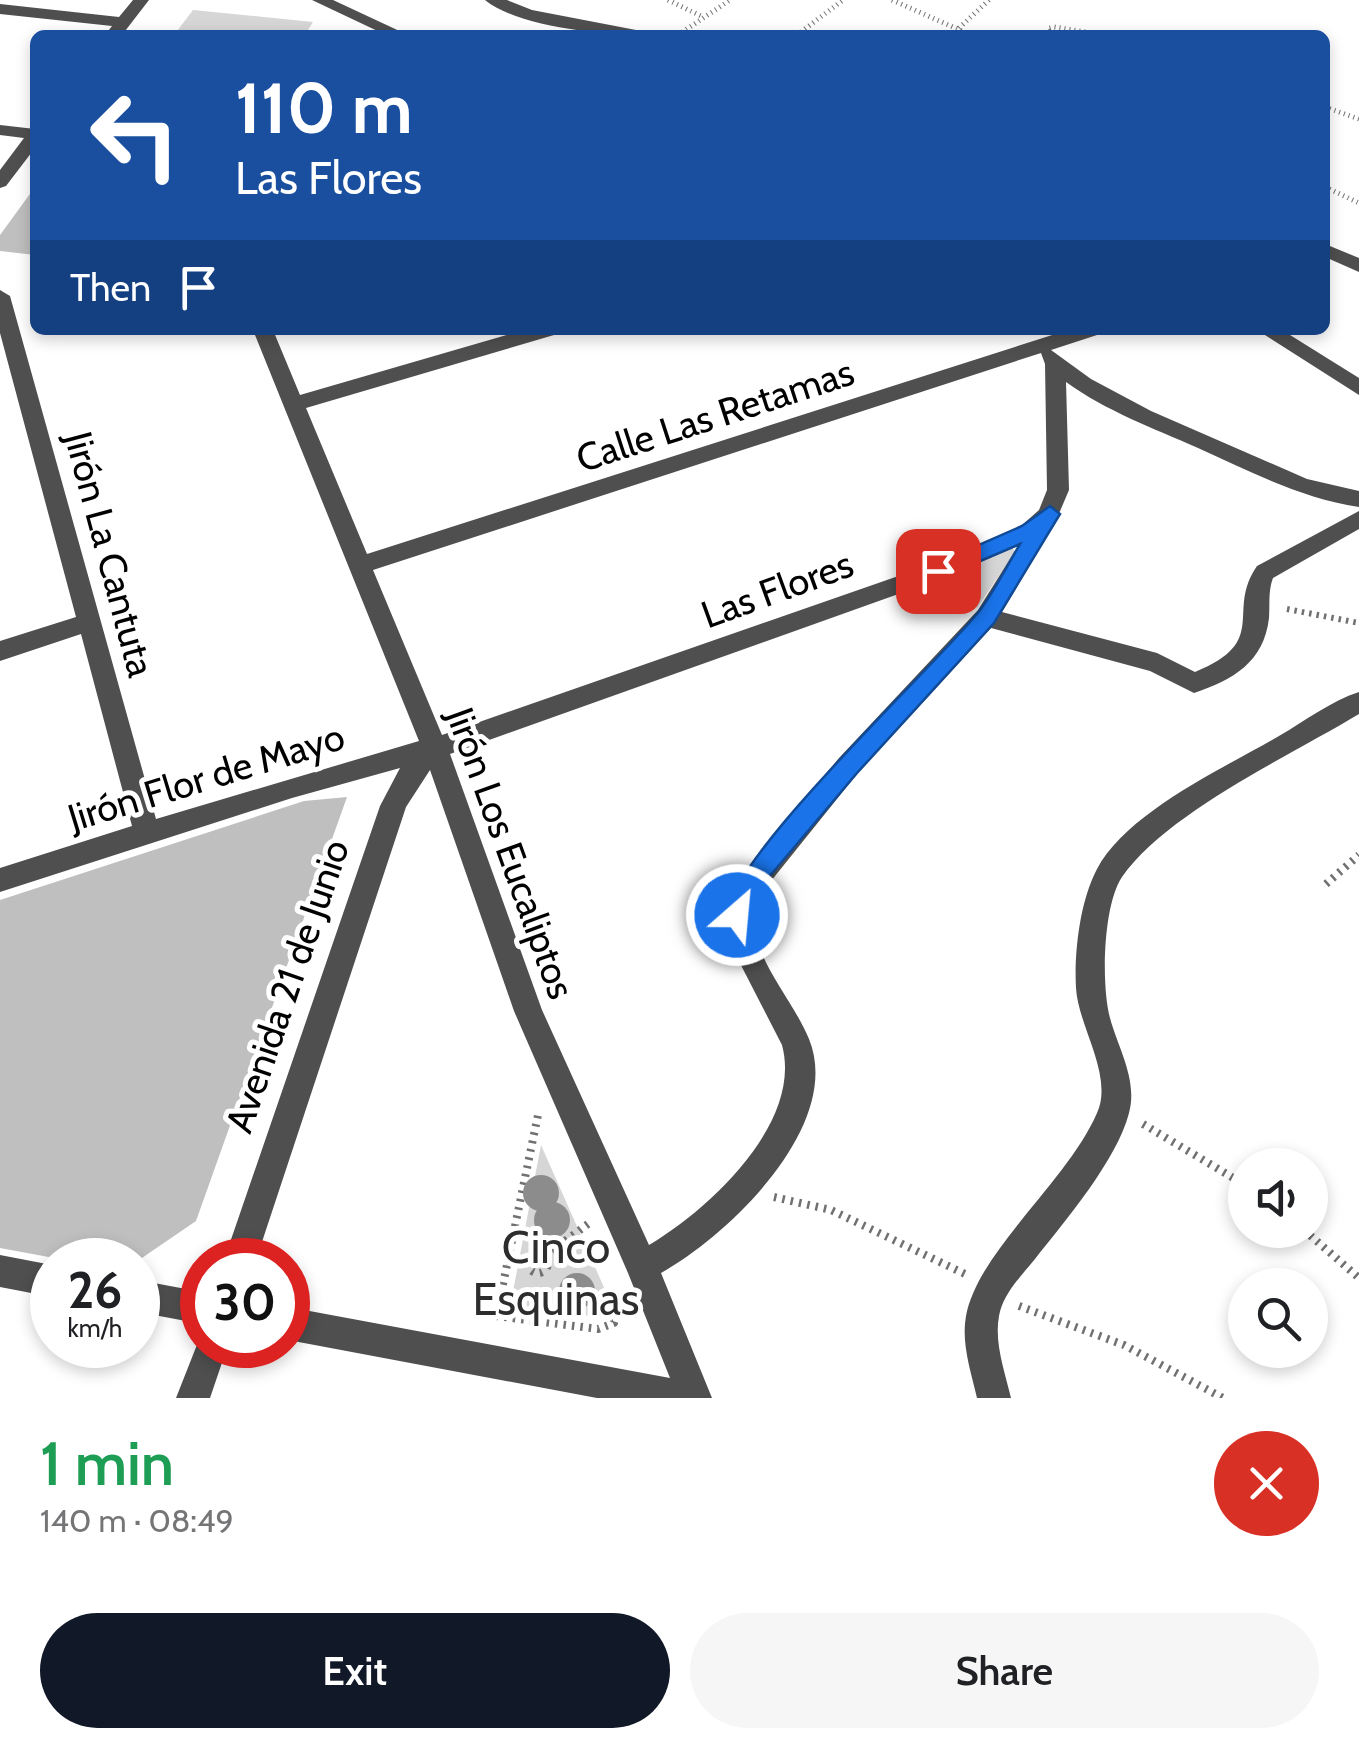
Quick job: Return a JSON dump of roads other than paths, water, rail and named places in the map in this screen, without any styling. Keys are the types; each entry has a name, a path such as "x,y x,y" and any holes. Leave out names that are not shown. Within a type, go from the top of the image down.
{"street":[{"path":"0,9 118,28 140,0"},
{"path":"320,0 346,4 391,30"},
{"path":"492,0 528,14 619,30"},
{"path":"0,130 30,134"},
{"path":"0,182 30,142"},
{"path":"1330,252 1359,266"},
{"name":"Jirón La Cantuta","path":"0,296 148,833"},
{"name":"Jirón Los Eucaliptos","path":"264,335 435,749 528,1012 642,1266 692,1398"},
{"path":"293,404 530,335"},
{"name":"Calle Las Retamas","path":"360,564 1049,355 1082,335"},
{"path":"1275,335 1359,388"},
{"path":"1049,355 1125,406 1268,474 1314,492 1359,499"},
{"path":"642,1266 686,1242 745,1183 772,1148 798,1098 802,1062 740,936 737,915 742,896 848,766 986,617 1050,514 1058,490 1049,355"},
{"name":"Las Flores","path":"435,749 938,571 1029,532 1050,514"},
{"path":"986,617 1157,663 1194,683 1227,670 1248,653 1255,634 1257,584 1265,572 1359,520"},
{"path":"0,651 90,622"},
{"path":"994,1398 981,1342 982,1317 1003,1298 1082,1175 1115,1111 1114,1074 1090,986 1096,906 1108,874 1133,843 1162,820 1359,702"},
{"name":"Jirón Flor de Mayo","path":"0,880 292,787 435,749"},
{"name":"Avenida 21 de Junio","path":"247,1238 393,806 412,772 435,749"},
{"path":"0,1271 30,1276"},
{"path":"310,1328 692,1398"},
{"path":"193,1398 203,1368"}],"park label":[{"name":"Cinco Esquinas","path":"556,1273"}]}
